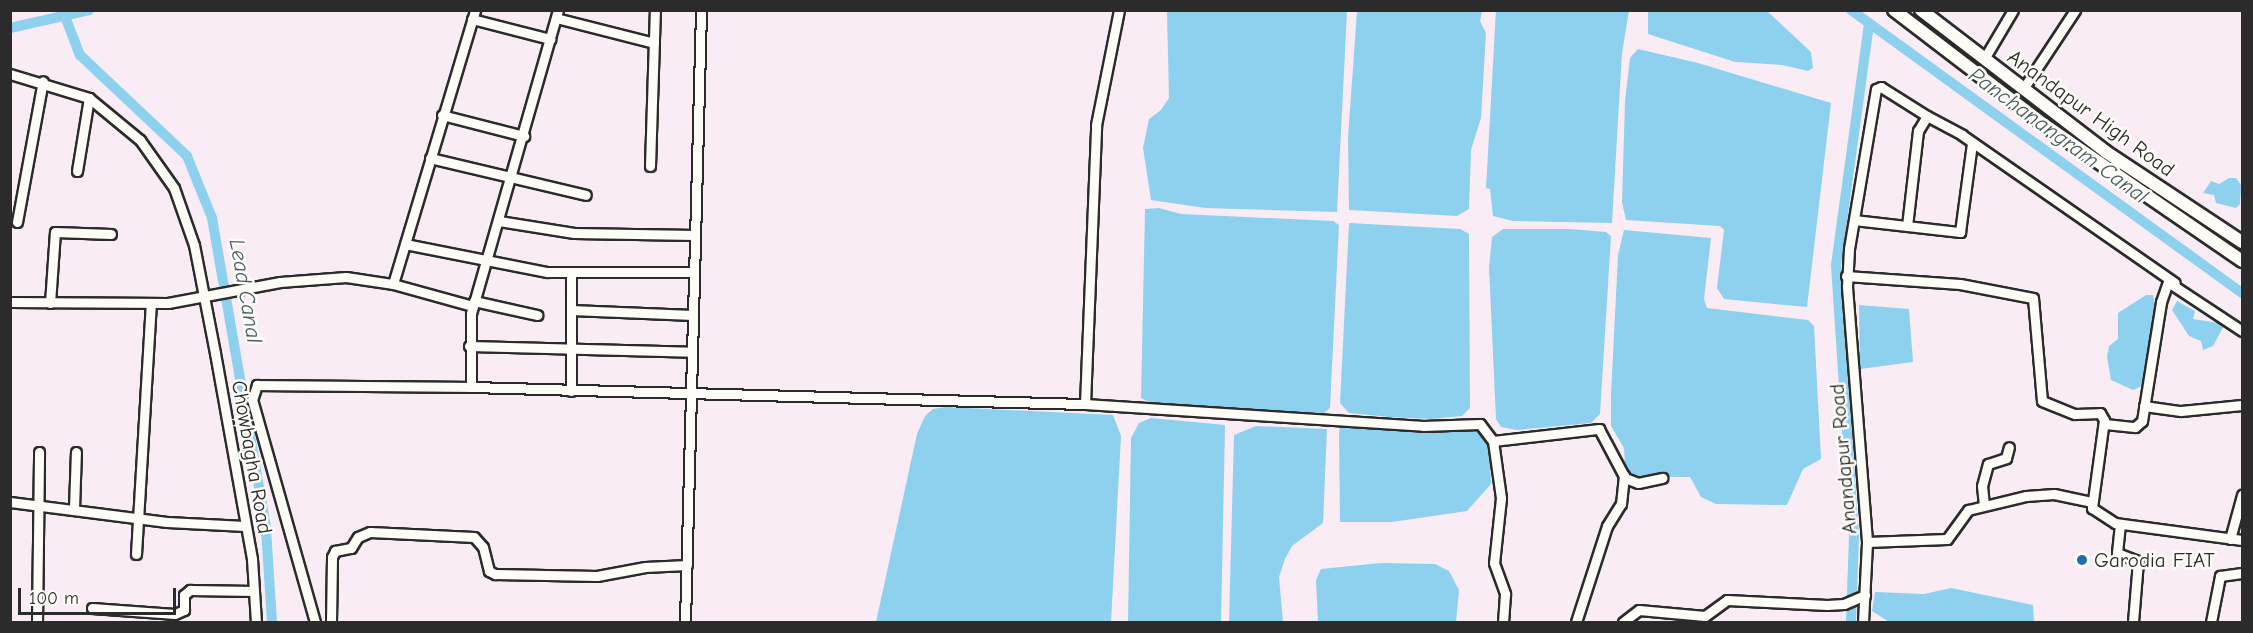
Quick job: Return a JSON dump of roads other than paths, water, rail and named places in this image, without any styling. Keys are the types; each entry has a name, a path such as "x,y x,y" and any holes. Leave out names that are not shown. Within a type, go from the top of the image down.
{"main road":[{"name":"Anandapur High Road","path":"1894,10 2043,124 2242,261"},
{"name":"Anandapur High Road","path":"1921,10 2106,152 2242,242"}],"street":[{"path":"650,166 655,10"},
{"path":"686,622 701,10"},
{"path":"1085,405 1096,125 1119,10"},
{"path":"1984,59 2013,10"},
{"path":"2023,89 2075,10"},
{"path":"471,387 469,346 473,304 512,178 557,14 654,43"},
{"path":"393,284 442,115 474,15 550,39"},
{"name":"Chowbagha Road","path":"10,74 44,81 89,98 140,140 174,188 187,217 207,298 245,526 256,622"},
{"path":"17,222 44,81"},
{"name":"Anandapur Road","path":"2091,502 2039,494 1984,505 1962,516 1947,539 1867,542 1846,276 1876,89 1881,87 1972,142 2242,331"},
{"path":"77,171 89,98"},
{"path":"442,115 524,136"},
{"path":"1907,226 1918,131 1927,116"},
{"path":"1854,220 1960,232 1972,142"},
{"path":"430,158 586,195"},
{"path":"499,221 574,233 696,235"},
{"path":"50,303 55,232 111,234"},
{"path":"405,244 571,274 694,272"},
{"path":"571,274 571,392"},
{"path":"1846,276 1959,284 2027,295 2036,306 2042,401 2075,414 2100,413 2105,424 2091,502 2101,517 2120,525 2242,540"},
{"path":"10,302 151,303 207,298 239,290 326,278 393,284 473,304 537,315"},
{"path":"2105,424 2140,425 2164,287 2168,282 2175,283"},
{"path":"136,554 151,303"},
{"path":"571,310 693,315"},
{"path":"469,346 692,352"},
{"path":"315,622 252,400 257,385 471,387 571,392 691,393 1085,405 1423,426 1469,422 1486,427 1493,441 1502,513 1494,536 1494,563 1505,594 1503,622"},
{"path":"2144,406 2181,411 2242,405"},
{"path":"1493,441 1599,429 1623,476 1621,504 1607,526 1576,622"},
{"path":"1984,505 1982,486 1988,464 2006,458 2009,447"},
{"path":"37,622 36,504 39,452"},
{"path":"74,508 76,452"},
{"path":"1623,476 1638,483 1662,478"},
{"path":"2229,539 2242,495"},
{"path":"10,502 74,508 138,519 245,526"},
{"path":"2120,525 2117,553 2138,561 2133,622"},
{"path":"331,622 332,557 335,551 351,548 358,537 370,532 474,537 483,547 489,571 495,574 597,576 645,567 687,565"},
{"path":"1863,622 1861,597 1867,542"},
{"path":"2211,622 2220,576 2242,573"},
{"path":"92,608 175,614 184,610 184,595 189,590 254,591"},
{"path":"1623,622 1639,610 1689,619 1712,614 1727,600 1844,604 1861,597"}],"water":[{"path":"1496,10 1629,11 1622,53 1612,223 1513,221 1493,216 1490,189 1486,188"},
{"path":"1167,11 1347,11 1337,212 1205,208 1151,200 1143,148 1149,119 1161,110 1169,98"},
{"path":"1357,11 1482,11 1480,21 1486,33 1481,118 1471,150 1469,209 1457,216 1349,210 1348,138"},
{"path":"1648,11 1767,11 1811,52 1813,68 1808,71 1782,65 1735,62 1648,34"},
{"path":"1638,49 1698,63 1831,103 1807,307 1724,299 1717,288 1724,230 1720,226 1626,220 1622,202 1625,101 1630,58"},
{"path":"2229,178 2236,178 2241,185 2240,204 2236,208 2216,203 2214,195 2203,193 2211,181 2219,184"},
{"path":"1159,208 1181,214 1333,221 1339,225 1330,408 1324,413 1153,404 1141,398 1145,209"},
{"path":"1349,223 1460,229 1469,234 1470,408 1462,416 1431,419 1349,413 1340,403"},
{"path":"1503,229 1570,229 1606,232 1611,236 1600,414 1591,423 1517,430 1501,427 1496,419 1489,267 1492,237"},
{"path":"1624,230 1711,238 1704,299 1707,308 1808,320 1814,326 1821,459 1803,469 1787,505 1716,504 1701,497 1690,477 1643,477 1633,475 1625,465 1624,448 1611,426 1618,255"},
{"path":"2146,295 2153,295 2155,305 2153,333 2145,375 2140,387 2133,390 2111,380 2107,357 2109,346 2118,339 2118,313"},
{"path":"2177,301 2195,311 2193,319 2225,324 2213,346 2203,350 2201,341 2189,336 2172,310"},
{"path":"1859,305 1909,309 1913,362 1860,369"},
{"path":"946,407 1113,415 1121,436 1111,622 876,622 917,434 925,416 933,409"},
{"path":"1151,418 1225,425 1221,622 1128,622 1131,438 1139,423"},
{"path":"1345,425 1476,431 1489,443 1491,484 1467,511 1392,522 1340,522 1339,433 1340,427"},
{"path":"1256,426 1327,429 1323,523 1292,546 1285,559 1279,577 1283,622 1229,622 1234,435"},
{"path":"1381,563 1435,564 1449,571 1459,590 1456,622 1318,622 1316,580 1321,569"},
{"path":"1951,588 2033,605 2034,622 1889,622 1872,611 1875,592 1924,594"}],"waterway":[{"name":"Panchanangram Canal","path":"10,28 89,10"},
{"name":"Panchanangram Canal","path":"1851,10 2242,293"},
{"name":"Lead Canal","path":"66,19 80,55 187,156 212,218 266,529 272,622"},
{"path":"1851,622 1854,537 1836,265 1869,24"}],"place":[{"name":"Garodia FIAT","path":"2082,560"}]}
